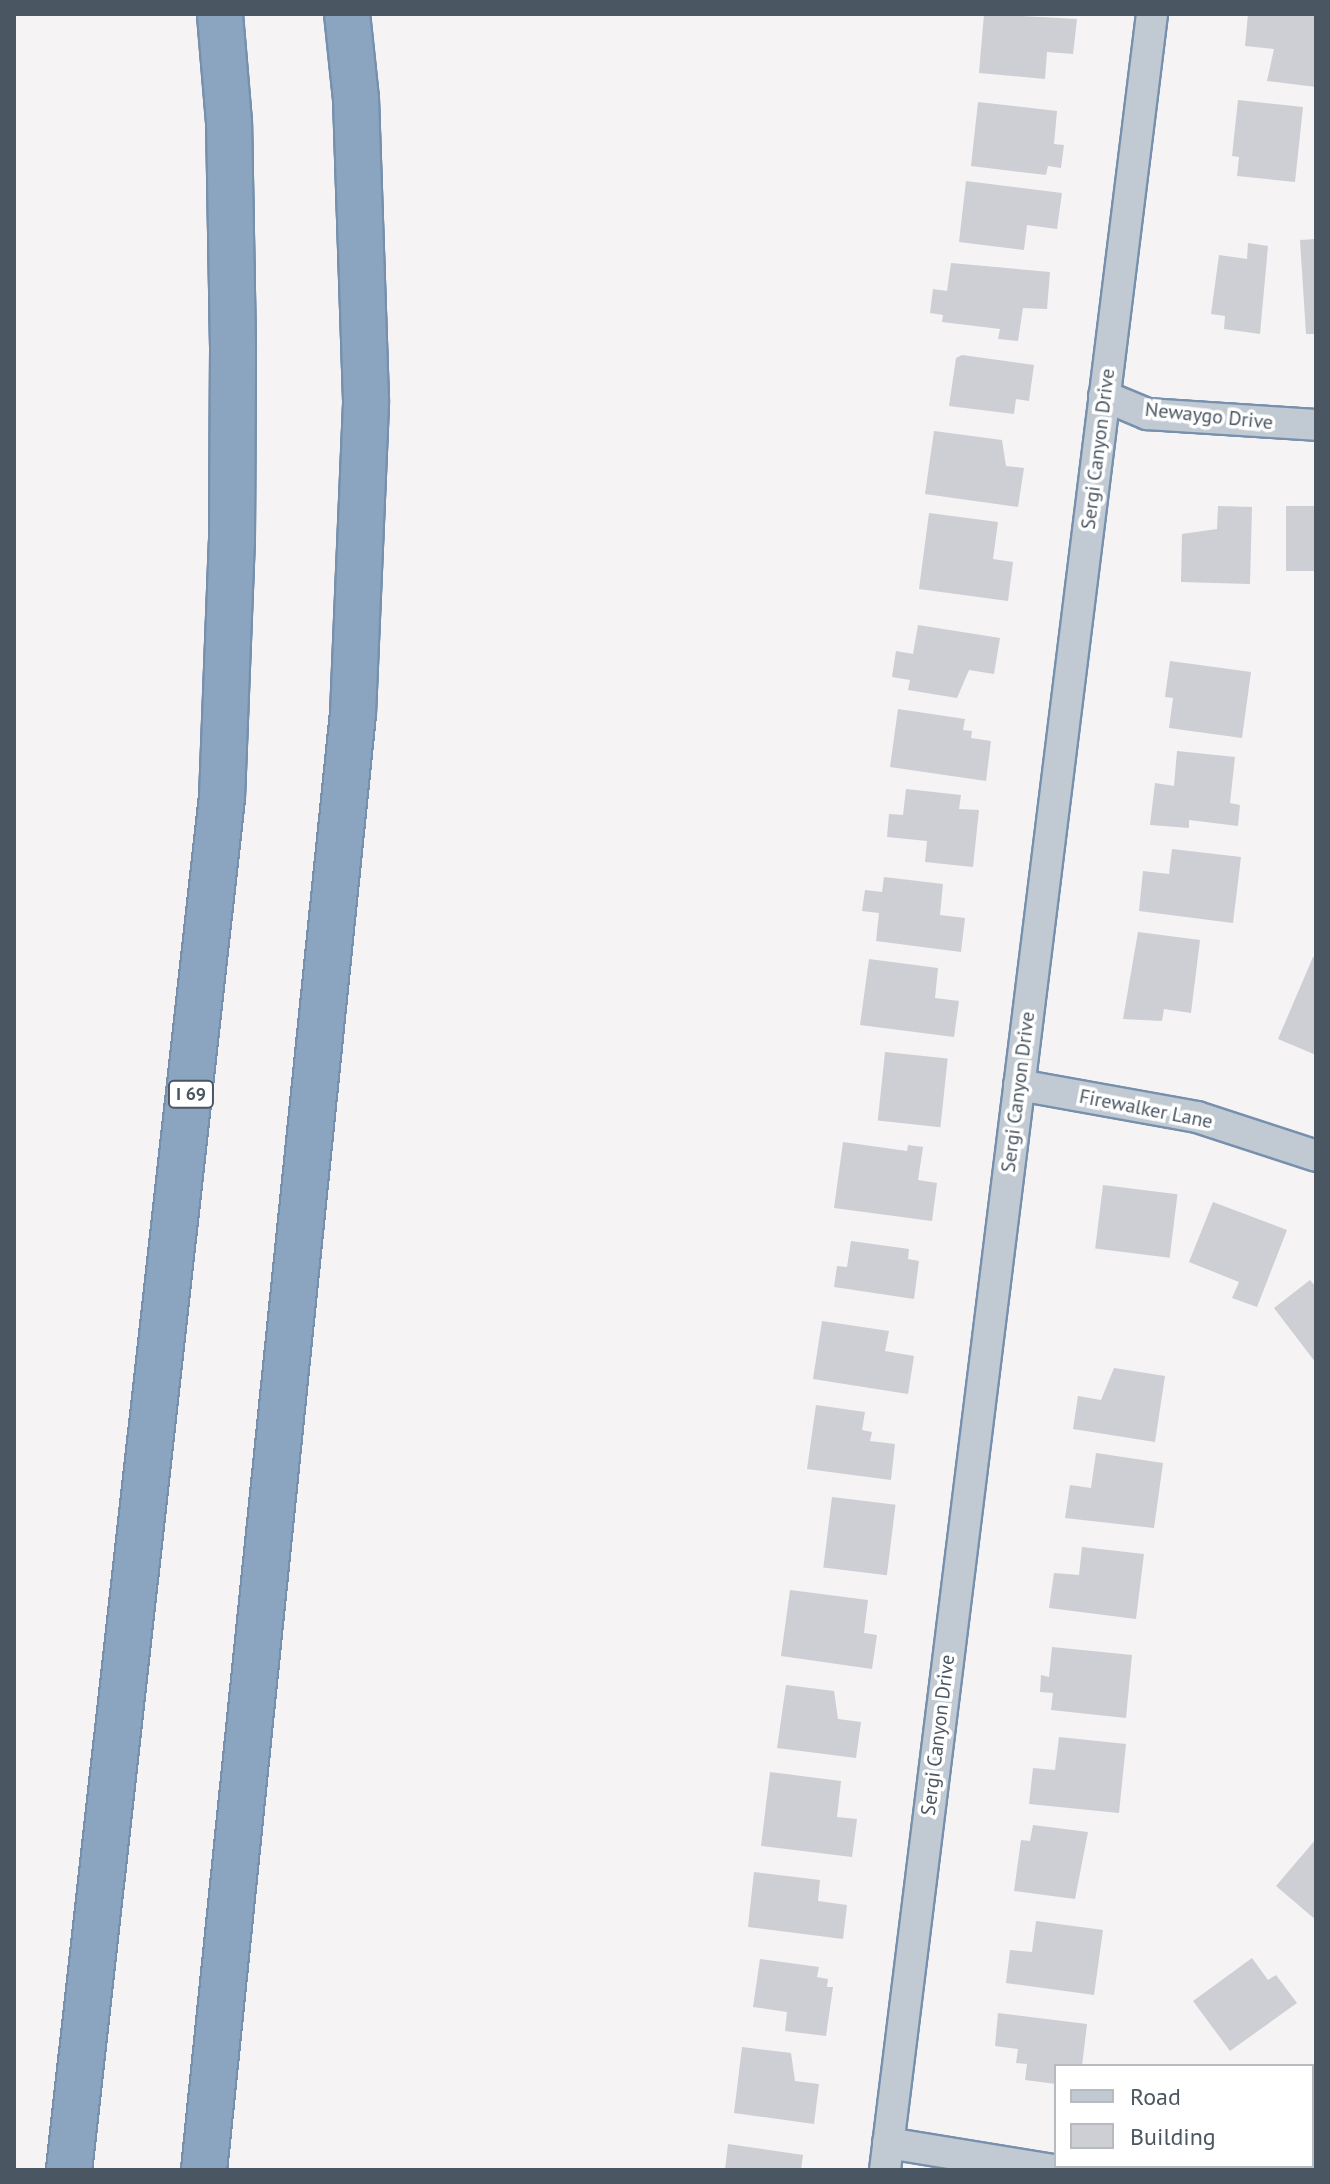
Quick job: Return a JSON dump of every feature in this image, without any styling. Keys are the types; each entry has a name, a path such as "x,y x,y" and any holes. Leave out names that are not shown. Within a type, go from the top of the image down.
{"highway":[{"name":"I 69","path":"69,2170 222,798 232,542 233,347 229,122 220,14"},
{"path":"204,2170 353,714 366,400 356,99 347,14"}],"street":[{"name":"Sergi Canyon Drive","path":"886,2156 1152,14"},
{"name":"Newaygo Drive","path":"1104,396 1147,414 1316,425"},
{"name":"Firewalker Lane","path":"1019,1085 1197,1117 1316,1156"},
{"path":"886,2156 1052,2170"}],"building":[{"path":"984,14 1077,19 1073,54 1047,52 1045,79 979,73"},
{"path":"1248,14 1316,16 1316,87 1267,81 1274,49 1245,46"},
{"path":"1238,100 1303,107 1295,182 1237,176 1239,157 1232,156"},
{"path":"978,102 1057,111 1054,144 1064,145 1061,168 1048,166 1046,175 971,166"},
{"path":"966,181 1062,193 1057,229 1027,225 1024,250 959,242"},
{"path":"1316,239 1316,334 1306,334 1300,240"},
{"path":"1248,243 1268,246 1260,334 1224,329 1225,316 1211,314 1219,255 1247,259"},
{"path":"951,263 1050,272 1047,309 1023,308 1018,341 998,339 1000,329 942,322 943,315 930,313 933,289 947,291"},
{"path":"962,355 1034,365 1029,401 1016,399 1014,414 949,406 956,358"},
{"path":"934,431 1002,440 1006,466 1024,468 1018,507 925,494"},
{"path":"1218,506 1252,507 1250,584 1181,582 1182,534 1217,529"},
{"path":"1286,506 1316,506 1316,571 1286,571"},
{"path":"929,513 998,522 993,559 1013,562 1008,601 919,589"},
{"path":"918,625 1000,638 994,674 969,670 957,698 908,690 910,680 892,677 896,651 913,654"},
{"path":"1170,661 1251,672 1242,738 1169,728 1173,698 1165,697"},
{"path":"898,709 965,719 963,730 972,731 971,738 991,741 986,781 890,767"},
{"path":"1177,751 1235,757 1230,803 1240,805 1238,826 1189,820 1189,828 1150,825 1155,783 1174,786"},
{"path":"906,789 961,795 959,809 979,810 973,867 925,862 927,841 887,837 889,814 903,815"},
{"path":"1172,849 1241,857 1233,923 1139,911 1143,871 1169,874"},
{"path":"884,877 943,884 940,915 965,918 961,952 876,941 879,913 862,911 865,890 882,892"},
{"path":"1138,932 1200,940 1191,1013 1164,1009 1162,1021 1123,1019"},
{"path":"1313,957 1316,958 1316,1055 1278,1039"},
{"path":"869,959 938,968 935,998 959,1001 954,1037 860,1025"},
{"path":"885,1052 948,1059 940,1127 878,1121"},
{"path":"843,1142 907,1151 908,1145 923,1147 918,1180 937,1183 932,1221 834,1208"},
{"path":"1103,1185 1177,1194 1170,1258 1095,1249"},
{"path":"1213,1202 1287,1230 1257,1307 1232,1298 1239,1282 1189,1262"},
{"path":"851,1241 909,1249 908,1259 919,1261 914,1299 834,1287 837,1266 847,1267"},
{"path":"1310,1280 1316,1287 1316,1363 1274,1308"},
{"path":"822,1321 889,1331 885,1351 914,1356 908,1394 813,1379"},
{"path":"1114,1368 1165,1376 1155,1442 1073,1429 1078,1396 1101,1400"},
{"path":"816,1405 865,1412 862,1430 872,1432 870,1441 895,1444 891,1480 807,1469"},
{"path":"1096,1453 1163,1463 1154,1528 1065,1518 1070,1485 1091,1488"},
{"path":"832,1497 896,1505 887,1575 823,1567"},
{"path":"1082,1547 1144,1554 1136,1619 1049,1608 1054,1573 1079,1575"},
{"path":"790,1590 868,1600 864,1633 877,1635 872,1669 781,1656"},
{"path":"1052,1647 1132,1655 1126,1718 1051,1710 1053,1693 1040,1692 1041,1675 1049,1677"},
{"path":"786,1685 834,1691 838,1719 861,1722 856,1758 777,1748"},
{"path":"1059,1737 1126,1744 1119,1813 1029,1804 1033,1768 1055,1770"},
{"path":"770,1772 841,1781 837,1817 857,1819 852,1857 761,1846"},
{"path":"1033,1825 1088,1832 1075,1899 1014,1891 1021,1840 1030,1841"},
{"path":"1316,1839 1316,1920 1276,1886"},
{"path":"754,1872 820,1880 818,1901 847,1905 843,1939 748,1927"},
{"path":"1036,1921 1103,1930 1094,1995 1006,1983 1010,1950 1032,1952"},
{"path":"1252,1958 1268,1980 1276,1975 1297,2003 1230,2051 1193,2001"},
{"path":"760,1959 819,1967 817,1977 828,1979 827,1987 833,1987 826,2036 785,2031 787,2012 753,2007"},
{"path":"998,2013 1087,2024 1082,2064 1054,2064 1054,2084 1025,2080 1027,2064 1016,2063 1018,2049 995,2046"},
{"path":"742,2047 791,2053 795,2081 819,2084 814,2124 734,2113"},
{"path":"728,2144 803,2155 801,2170 725,2170"}]}
